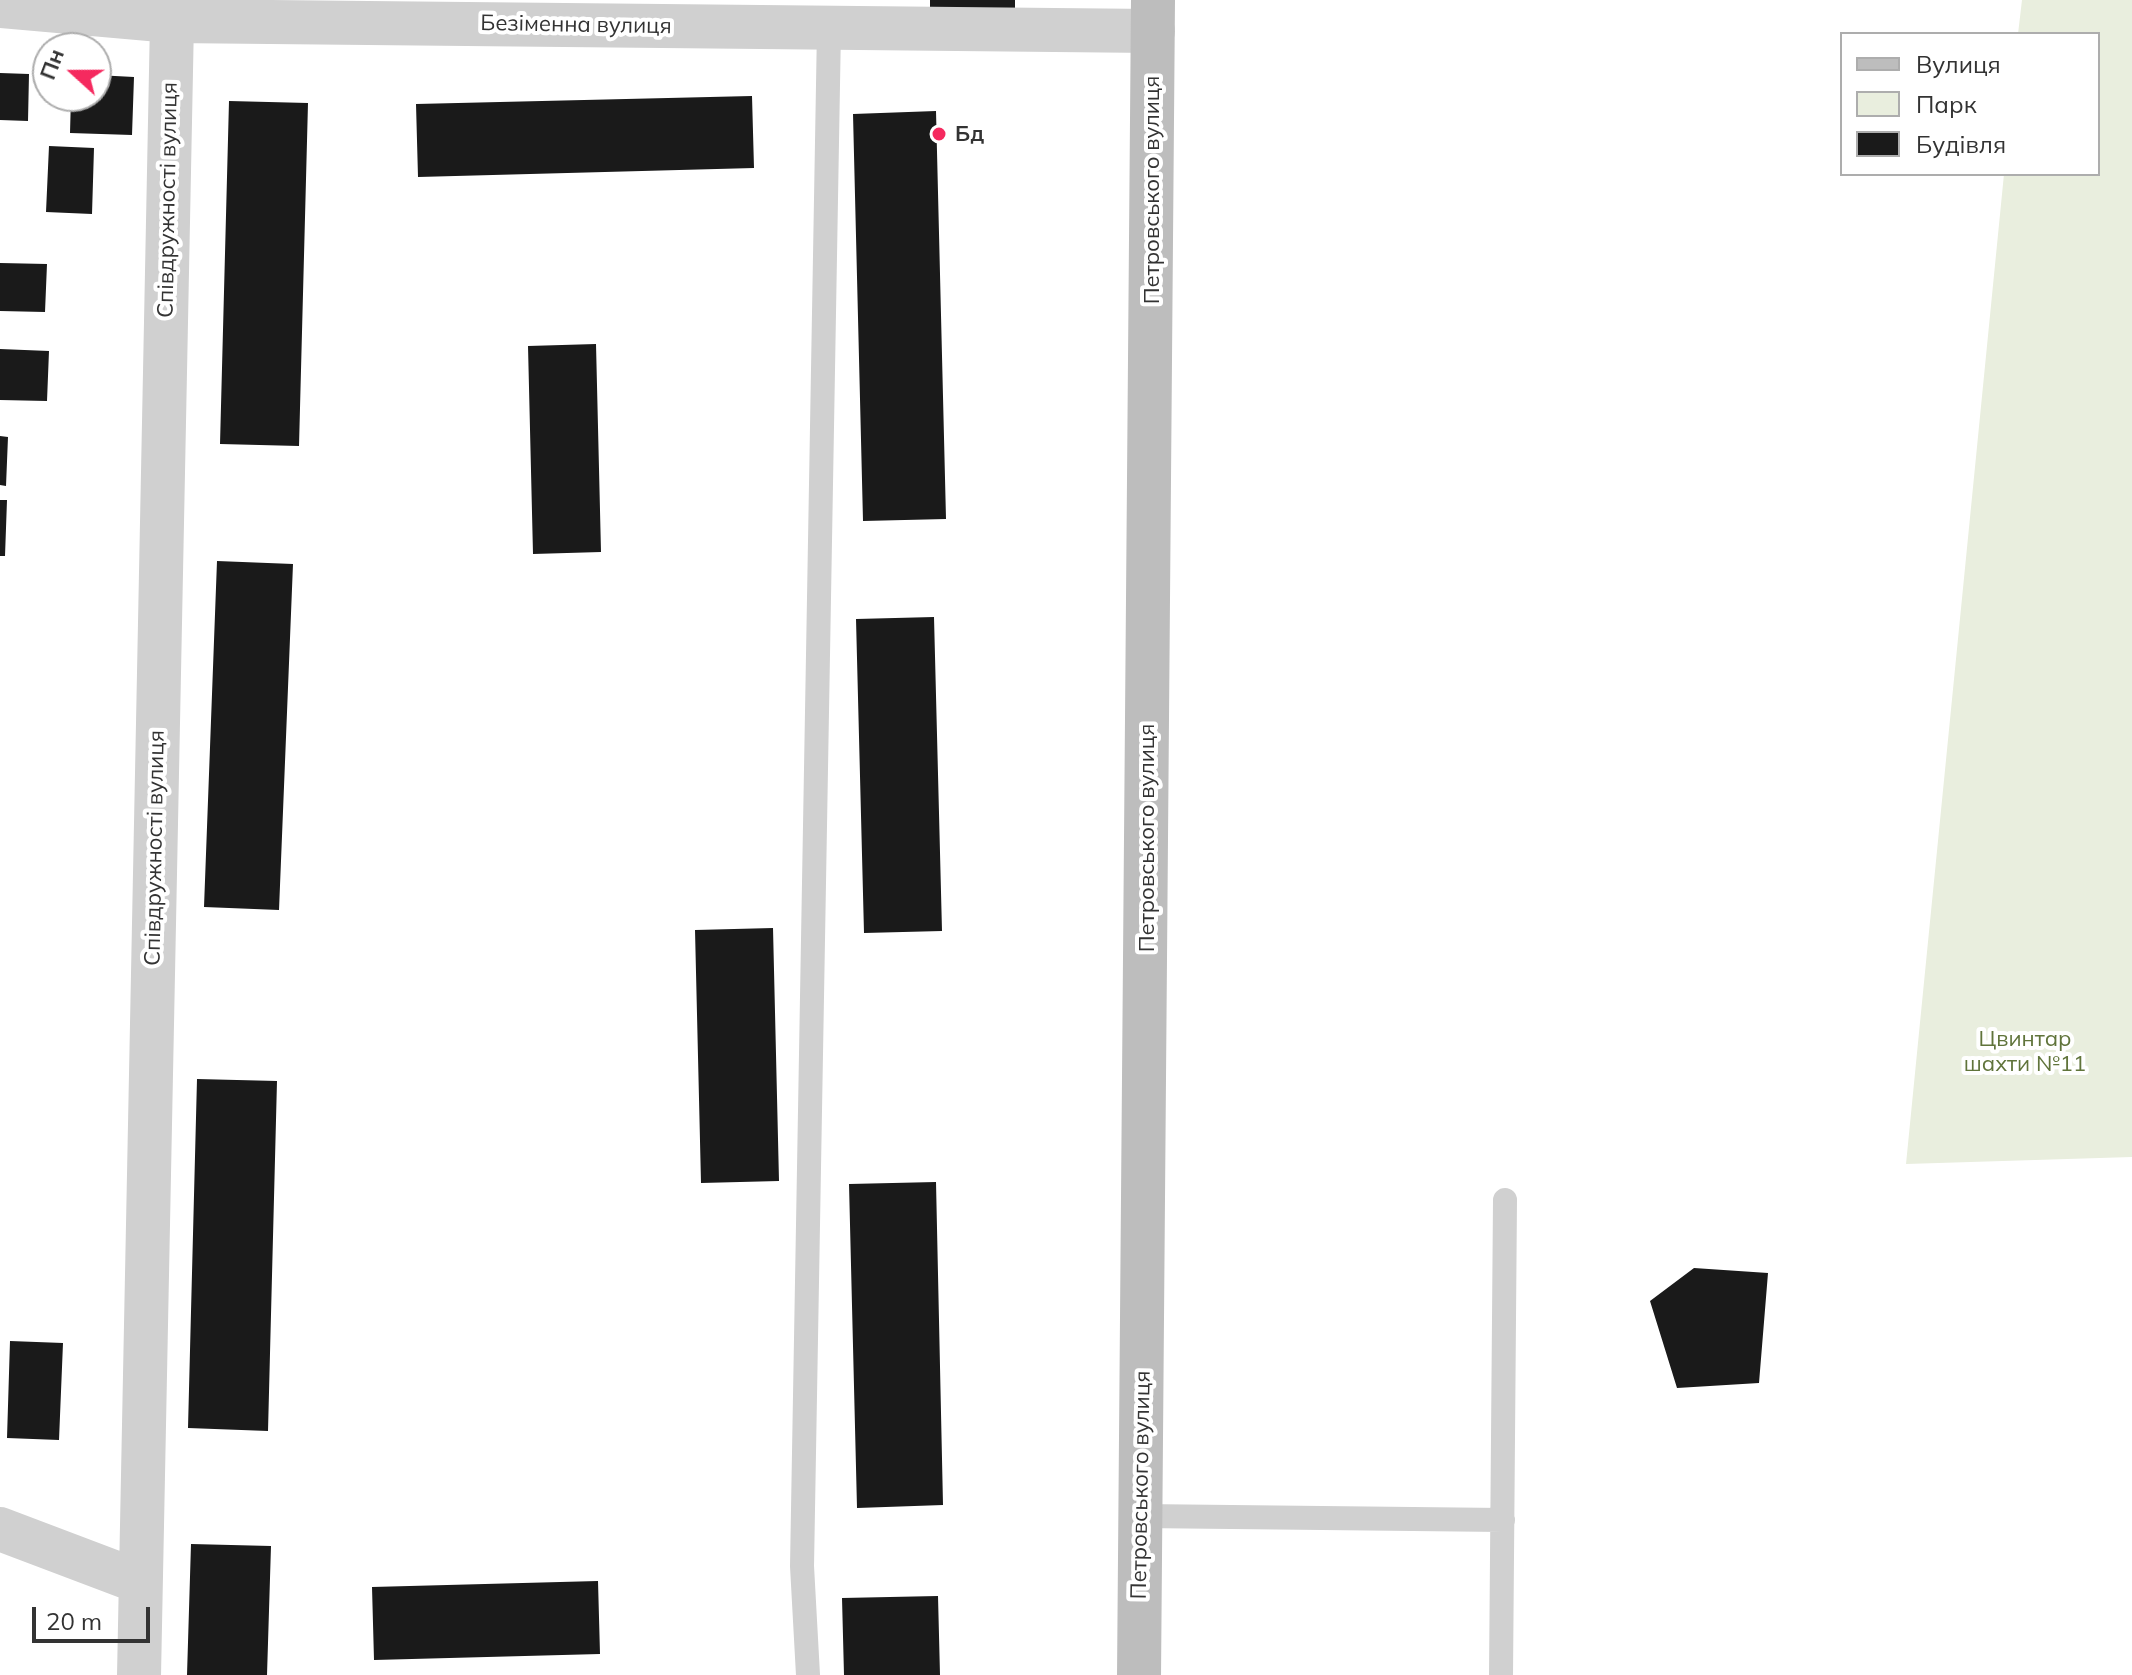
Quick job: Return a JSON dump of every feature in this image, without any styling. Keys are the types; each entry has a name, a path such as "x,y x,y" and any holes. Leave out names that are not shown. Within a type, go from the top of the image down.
{"main road":[{"name":"Петровського вулиця","path":"1139,1675 1153,16"}],"street":[{"name":"Безіменна вулиця","path":"0,6 172,21 829,28 1153,16"},
{"name":"Співдружності вулиця","path":"139,1675 172,21"},
{"path":"0,1529 140,1582"}],"lane":[{"path":"808,1675 802,1550 829,28"},
{"path":"1501,1675 1505,1200"},
{"path":"1141,1516 1503,1520"}],"green space":[{"name":"Цвинтар шахти №11","path":"2022,0 2132,0 2132,1157 1906,1164 2004,176 2100,176 2100,32 2018,32"}],"building":[{"path":"930,0 1015,0 1015,15 930,15"},
{"path":"0,73 29,74 28,121 0,120"},
{"path":"112,76 134,77 132,135 70,133 71,112 112,112"},
{"path":"752,96 754,168 418,177 416,104"},
{"path":"229,101 308,103 299,446 220,444"},
{"path":"936,111 946,519 863,521 853,114"},
{"path":"49,146 94,148 92,214 46,212"},
{"path":"0,263 47,264 45,312 0,311"},
{"path":"596,344 601,552 533,554 528,346"},
{"path":"0,349 49,351 47,401 0,400"},
{"path":"0,436 8,437 6,486 0,485"},
{"path":"0,500 7,500 5,556 0,556"},
{"path":"217,561 293,564 279,910 204,907"},
{"path":"934,617 942,931 864,933 856,619"},
{"path":"773,928 779,1181 701,1183 695,930"},
{"path":"197,1079 277,1081 268,1431 188,1428"},
{"path":"936,1182 943,1505 857,1508 849,1184"},
{"path":"1694,1268 1768,1273 1759,1383 1677,1388 1650,1301"},
{"path":"10,1341 63,1343 59,1440 7,1438"},
{"path":"191,1544 271,1546 267,1675 187,1675"},
{"path":"598,1581 600,1654 374,1660 372,1587"},
{"path":"938,1596 940,1675 844,1675 842,1598"}],"place":[{"name":"Бд","path":"939,134"}]}
